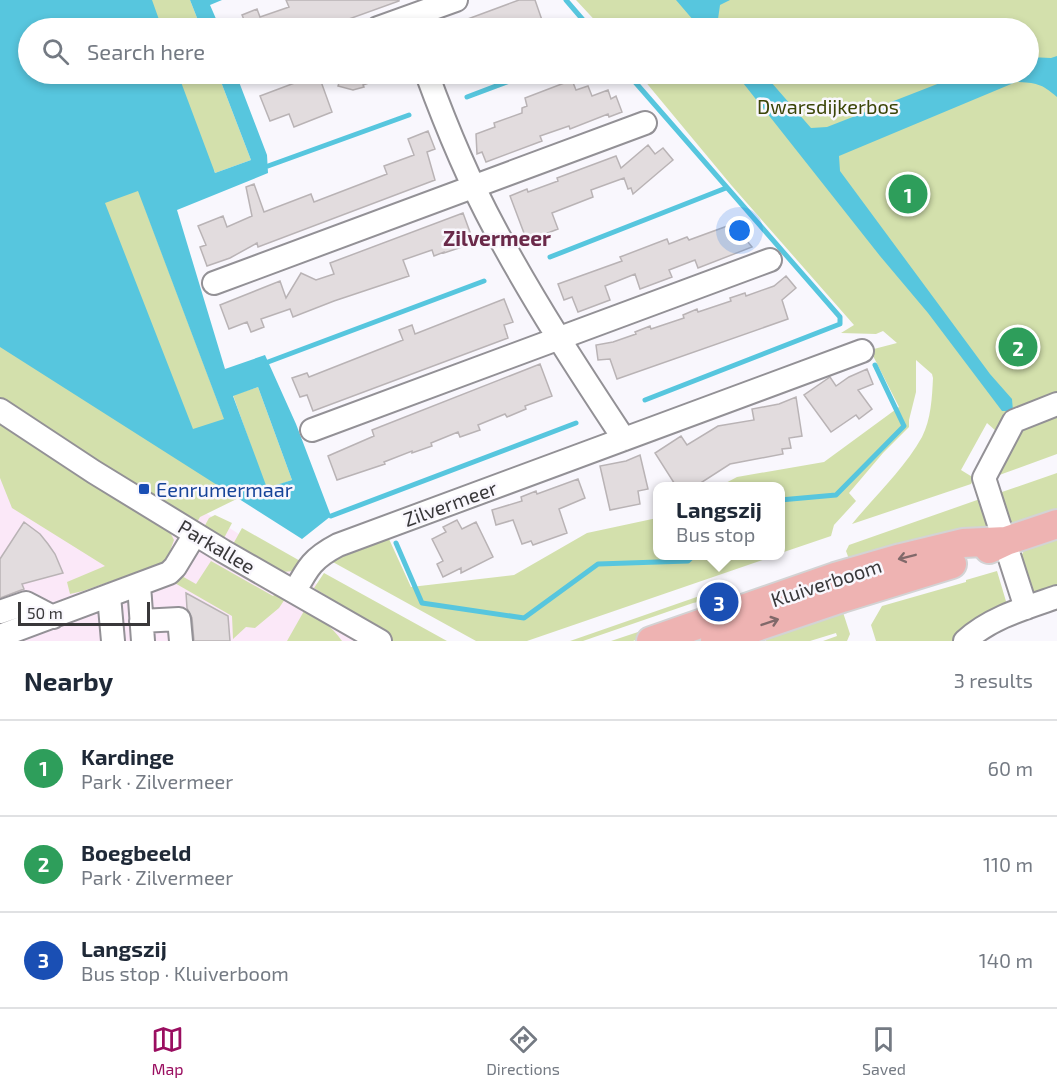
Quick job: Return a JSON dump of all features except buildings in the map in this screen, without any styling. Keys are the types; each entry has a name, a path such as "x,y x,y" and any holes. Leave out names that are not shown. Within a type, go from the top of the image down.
{"main road":[{"name":"Kluiverboom","path":"715,641 855,593 972,557 1006,541 1057,524"},
{"name":"Kluiverboom","path":"651,641 835,577 901,558 963,543 1006,541"}],"street":[{"path":"406,16 456,0"},
{"path":"431,84 473,186 495,229 558,338 624,440"},
{"path":"214,283 645,123"},
{"path":"312,430 770,260"},
{"name":"Zilvermeer","path":"295,591 311,562 338,545 862,351"},
{"path":"1026,608 984,478 1014,421 1057,404"},
{"name":"Parkallee","path":"0,410 195,534 380,641"},
{"path":"0,636 169,573 195,534"},
{"path":"139,585 142,631 179,618 181,641"},
{"path":"109,596 113,641"},
{"path":"965,641 989,624 1057,597"},
{"path":"0,612 26,603 53,617"},
{"name":"Parkallee","path":"345,620 361,641"}],"shaded area":[{"path":"0,381 376,622 369,641 0,641"}],"green space":[{"path":"0,0 190,0 197,18 18,18 18,84 222,84 251,160 215,173 214,170 143,203 222,413 251,446 233,395 258,387 292,480 267,489 265,485 200,517 196,524 191,521 170,532 174,540 166,562 70,594 67,582 105,566 12,508 0,478"},
{"name":"Dwarsdijkerbos","path":"576,0 1057,0 1057,454 991,478 1006,440 987,423 961,470 974,478 971,484 852,524 907,460 925,430 933,378 932,374 916,360 916,392 909,427 849,493 856,501 834,525 831,536 785,552 785,482 728,482 737,477 824,462 899,407 870,350 897,343 883,331 876,334 841,333 854,325 732,186 647,84 1039,84 1039,18 593,18"},
{"path":"1057,473 1057,513 1018,525 1010,524 999,493"},
{"path":"980,499 991,527 852,567 846,551 849,545"},
{"path":"215,515 232,523 223,540 203,529 209,518"},
{"path":"653,519 653,560 762,560 527,641 476,641 331,561 389,539 411,587 514,575 587,533"},
{"path":"242,528 302,562 294,571 282,572 232,546"},
{"path":"1057,537 1057,585 1038,595 1031,590 1021,556 1025,549"},
{"path":"211,561 273,596 276,593 285,599 279,608 255,628 246,627 233,639 232,616 173,582 180,575 196,584"},
{"path":"997,571 1008,608 957,641 876,641 871,625 882,606"},
{"path":"324,573 447,641 389,641 369,622 314,588"},
{"path":"714,591 719,604 690,621 633,641 611,641 686,616 696,610 700,604 693,603 583,641 570,641"},
{"path":"840,603 850,634 847,641 823,641 837,636 836,633 810,641 766,641 765,637"},
{"path":"304,611 325,623 342,641 287,641"}],"water":[{"path":"0,0 152,0 158,18 18,18 18,84 182,84 215,173 251,160 222,84 240,84 267,155 268,173 177,210 225,369 265,355 296,424 331,516 302,539 0,347","holes":["138,191 224,419 193,429 105,203","258,387 292,480 267,488 233,396"]},
{"path":"190,0 222,0 210,5 216,18 197,18"},
{"path":"676,0 730,0 720,5 718,18 691,18"},
{"path":"1057,56 1057,97 1047,89 1034,84 1039,84 1039,57"},
{"path":"744,84 773,84 811,128 827,127 937,84 1011,84 839,156 840,171 990,374 1012,399 1013,411 1002,411 928,313"}],"waterway":[{"path":"566,0 581,18"},
{"path":"467,97 501,84"},
{"path":"637,84 840,317 840,324 645,400"},
{"path":"268,166 409,115"},
{"path":"550,257 726,188"},
{"path":"268,362 484,281"},
{"path":"785,500 836,495 904,426 875,365"},
{"path":"331,516 576,423"},
{"path":"396,543 422,603 524,618 598,564 689,560"}],"place":[{"name":"Kardinge","path":"908,194"},
{"name":"Boegbeeld","path":"1018,347"},
{"name":"Eenrumermaar","path":"144,489"},
{"name":"Langszij","path":"719,602"}],"district":[{"name":"Zilvermeer","path":"497,237"}]}
